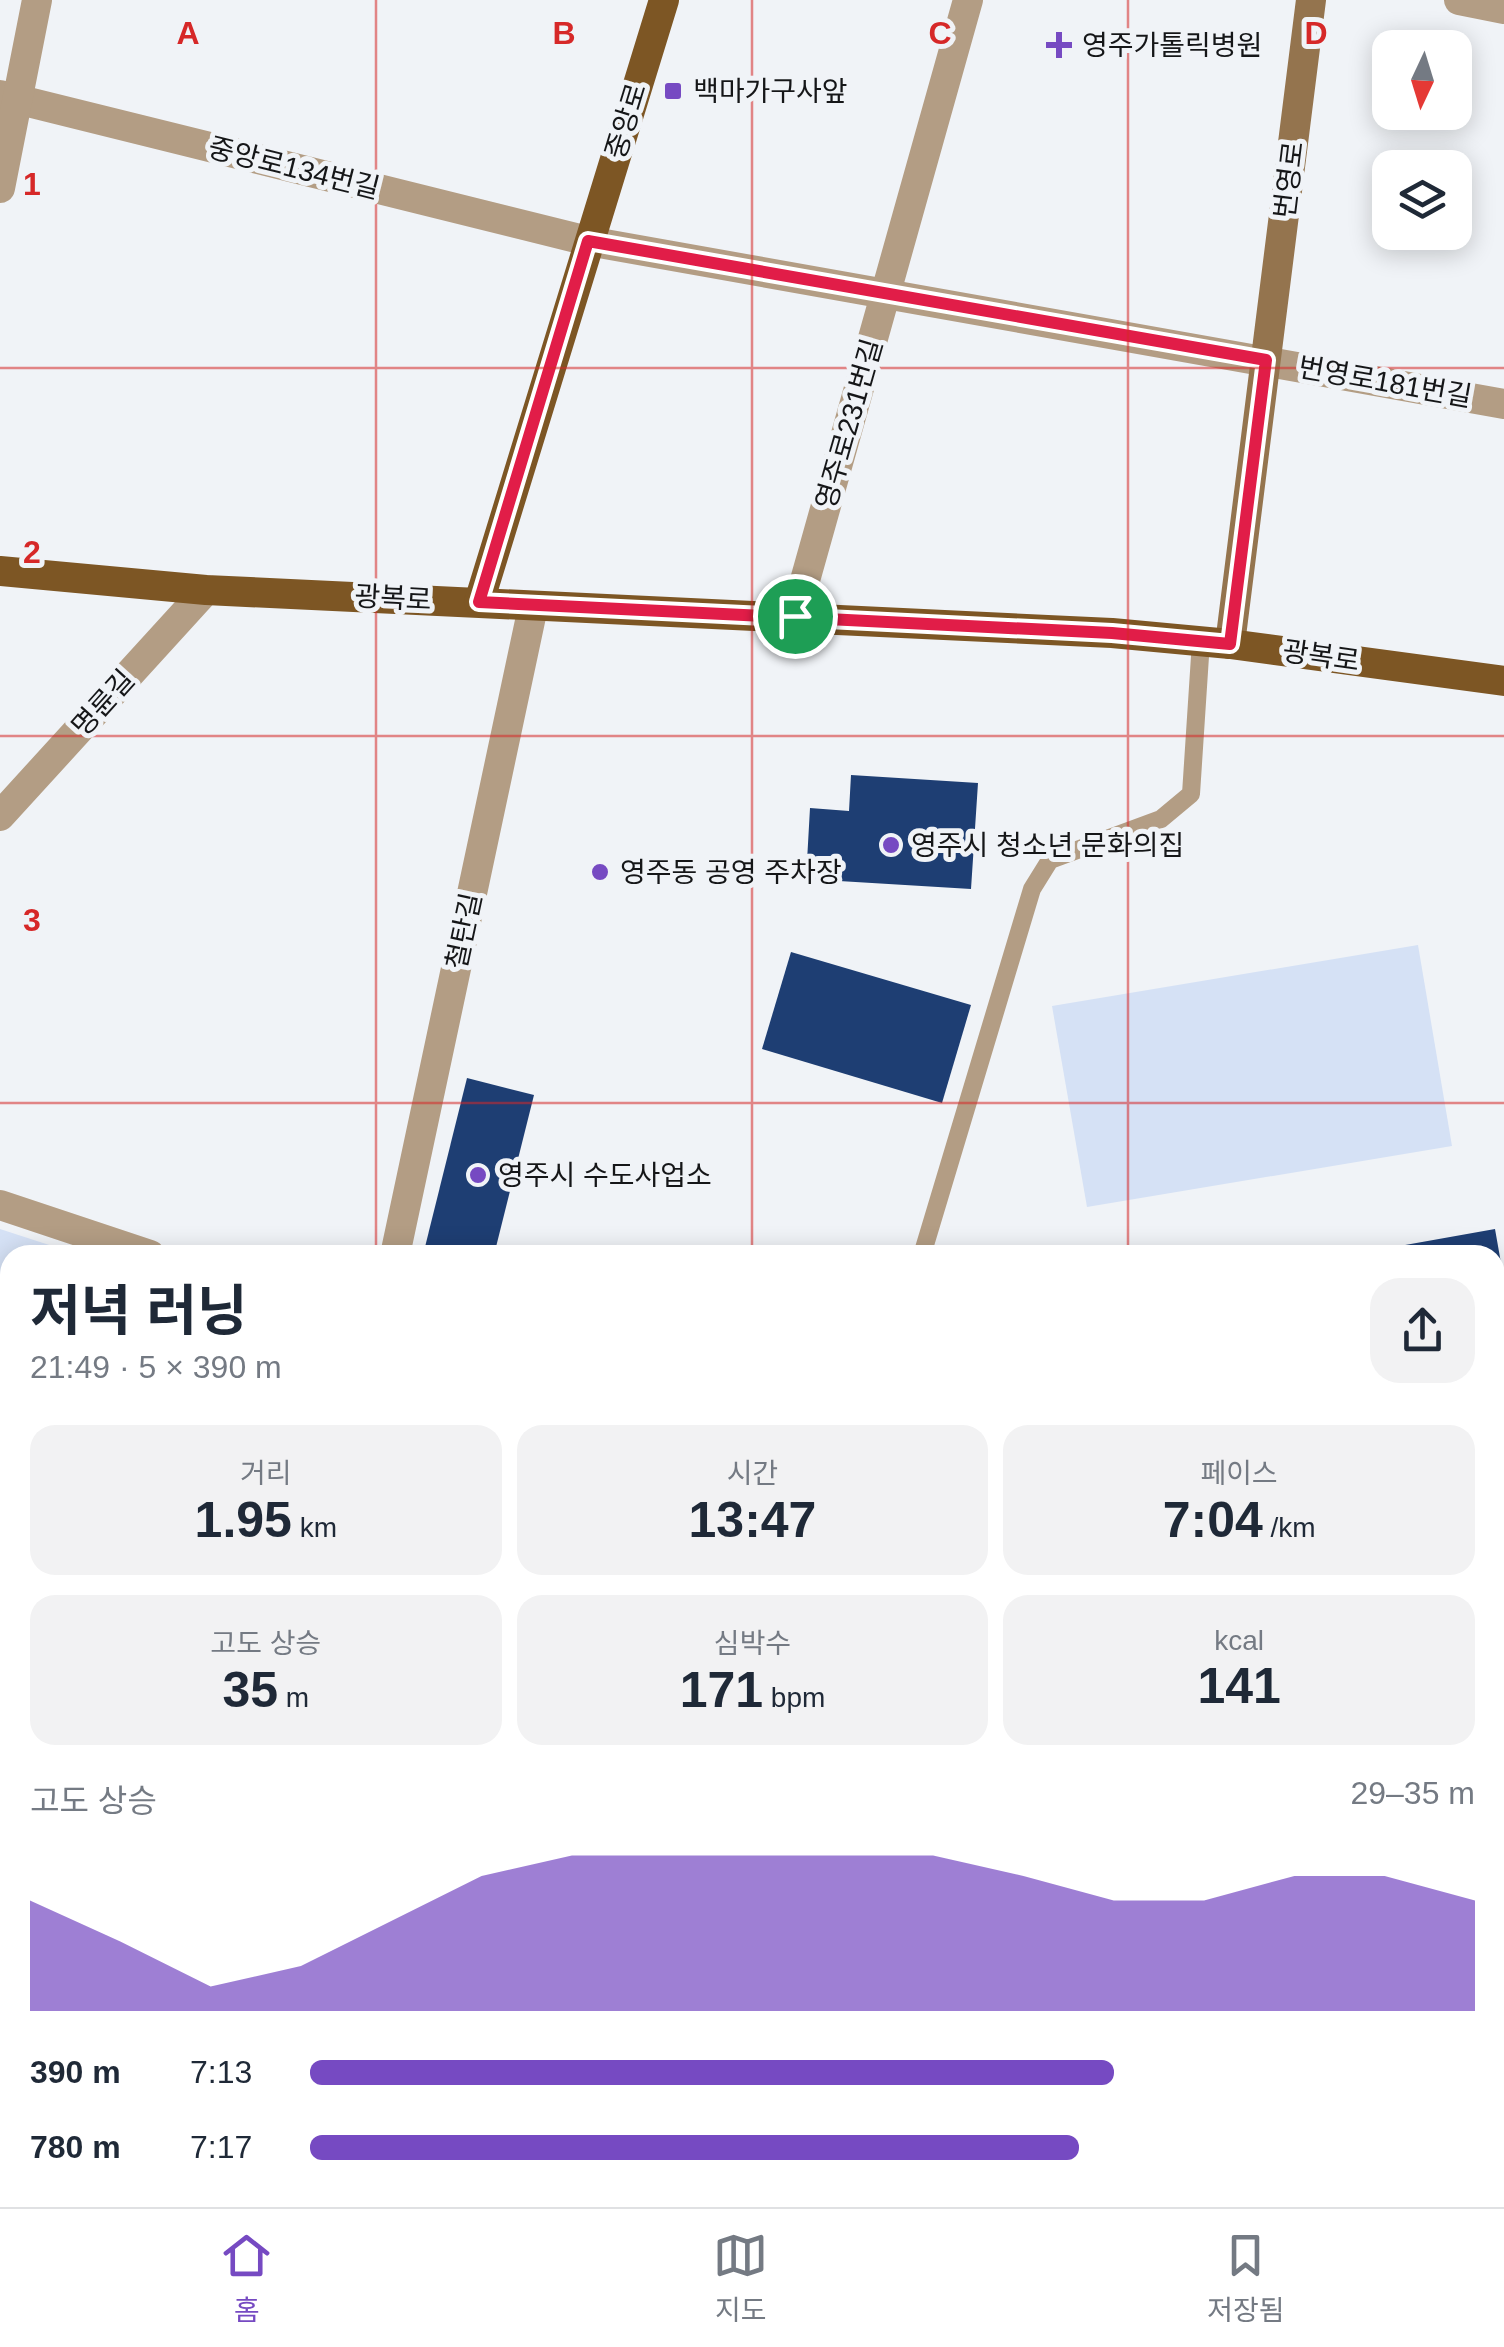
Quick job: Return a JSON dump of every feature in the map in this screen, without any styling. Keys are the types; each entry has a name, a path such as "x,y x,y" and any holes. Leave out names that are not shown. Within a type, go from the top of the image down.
{"main road":[{"name":"중앙로","path":"479,602 664,0"},
{"name":"광복로","path":"0,571 206,590 795,616 1216,642 1504,681"}],"street":[{"path":"0,188 8,96 37,0"},
{"name":"영주로231번길","path":"795,616 968,0"},
{"name":"번영로","path":"1216,642 1266,360 1311,0"},
{"path":"1459,0 1504,9"},
{"name":"중앙로134번길","path":"8,96 588,241"},
{"path":"588,241 1266,360"},
{"name":"번영로181번길","path":"1266,360 1504,404"},
{"name":"명륜길","path":"0,816 206,590"},
{"name":"철탄길","path":"398,1245 533,606"},
{"path":"0,1205 120,1245"}],"lane":[{"path":"925,1245 1032,890 1050,860 1161,819 1192,794 1216,642"}],"shaded area":[{"path":"1418,945 1452,1146 1087,1207 1052,1006"},
{"path":"0,1229 49,1245 0,1245"}],"building":[{"name":"영주시 청소년 문화의집","path":"851,775 978,783 971,889 806,879 810,808 849,811"},
{"path":"791,952 971,1005 942,1103 762,1049"},
{"name":"영주시 수도사업소","path":"467,1078 534,1095 496,1245 425,1245"},
{"path":"1495,1229 1498,1245 1405,1245"}],"place":[{"name":"영주가톨릭병원","path":"1059,45"},
{"name":"백마가구사앞","path":"673,91"},
{"name":"영주시 청소년 문화의집","path":"891,845"},
{"name":"영주동 공영 주차장","path":"600,872"},
{"name":"영주시 수도사업소","path":"478,1175"}],"route":[{"path":"588,241 1266,360 1230,644 1112,633 795,616 479,602 588,241"}]}
